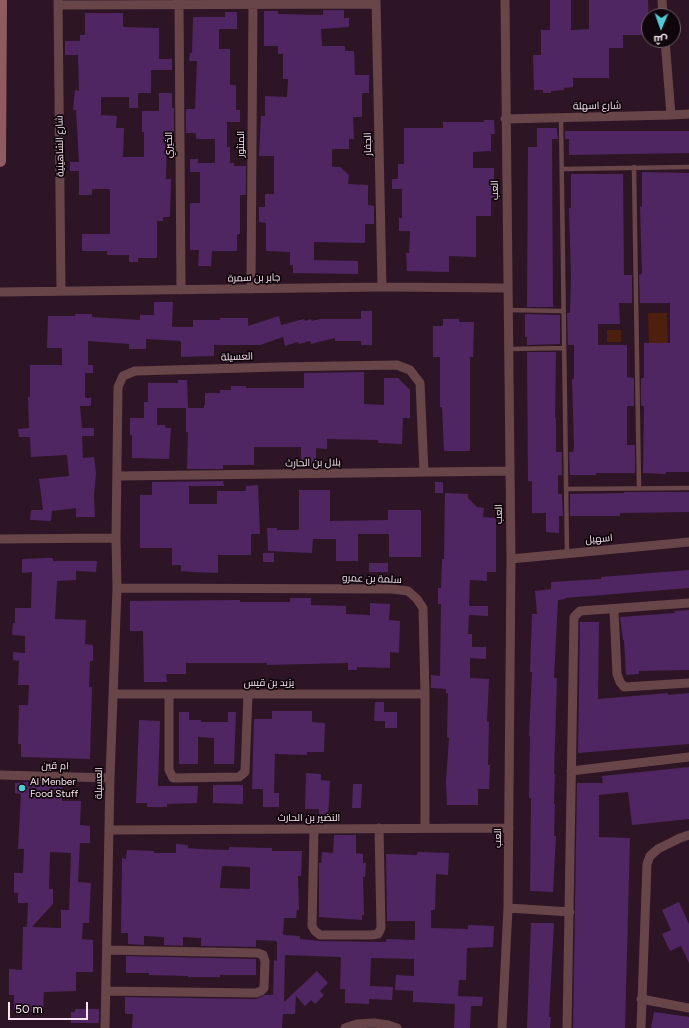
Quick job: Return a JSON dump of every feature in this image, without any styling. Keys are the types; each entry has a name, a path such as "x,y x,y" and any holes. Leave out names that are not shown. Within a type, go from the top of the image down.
{"street":[{"path":"0,161 1,0"},
{"name":"العب","path":"502,1028 508,908 511,558 504,0"},
{"path":"58,2 376,2"},
{"name":"شارع الشاهينية","path":"58,2 61,291"},
{"name":"الخيري","path":"179,2 182,290"},
{"name":"المنثور","path":"251,289 253,2"},
{"name":"الجفار","path":"376,2 382,287"},
{"path":"666,48 671,115"},
{"name":"شارع اسهلة","path":"505,119 689,114"},
{"name":"جابر بن سمرة","path":"0,292 382,287 508,288"},
{"name":"العسيلة","path":"105,1028 110,778 117,588 116,476 118,387 123,376 135,371 397,365 410,370 420,383 424,472"},
{"name":"بلال بن الحارث","path":"116,476 510,471"},
{"path":"0,539 116,538"},
{"name":"اسهيل","path":"511,558 689,542"},
{"name":"سلمة بن عمرو","path":"117,588 392,589 408,591 417,599 422,608 425,694 425,828"},
{"path":"568,1028 574,617 580,611 614,610 689,603"},
{"path":"614,610 617,674 624,687 689,683"},
{"name":"يزيد بن قيس","path":"113,694 425,694"},
{"path":"169,694 169,770 173,778 239,777 246,772 248,694"},
{"path":"571,771 689,757"},
{"name":"ام قين","path":"0,775 110,778"},
{"path":"314,828 312,926 314,931 320,935 372,935 378,934 380,928 378,828"},
{"name":"النضير بن الحارث","path":"109,830 509,828"},
{"path":"641,1028 641,999 648,864 650,856 658,849 689,835"},
{"path":"508,908 570,912"},
{"path":"106,991 256,993 261,992 264,988 265,961 264,956 258,953 107,950"},
{"path":"641,999 689,1008"},
{"path":"345,1028 357,1024 374,1023 397,1028"}],"lane":[{"path":"561,118 566,553"},
{"path":"634,167 639,488"},
{"path":"562,169 689,167"},
{"path":"508,310 564,311"},
{"path":"508,349 564,348"},
{"path":"566,489 689,488"}],"shaded area":[{"path":"648,313 667,313 668,344 649,344"},
{"path":"607,330 621,330 621,342 607,342"}],"building":[{"path":"550,0 571,0 571,30 589,29 589,0 648,0 648,8 641,8 641,35 623,35 623,48 609,48 609,78 573,78 573,87 564,88 564,90 551,91 551,93 543,93 543,90 534,90 533,55 541,55 541,30 550,30"},
{"path":"323,10 344,10 344,18 349,18 349,27 321,29 322,46 345,46 345,51 354,51 355,75 369,75 369,93 362,93 362,117 353,117 354,139 349,139 349,149 332,149 332,167 340,167 349,175 348,184 368,185 368,205 374,206 374,224 365,224 365,243 314,242 314,260 358,261 358,274 293,273 293,265 290,265 290,252 266,251 266,223 259,222 259,207 265,207 265,194 274,194 274,156 259,156 261,116 265,116 265,96 287,97 288,79 283,79 283,54 278,54 278,46 264,46 264,11 278,11 278,14 323,15"},
{"path":"225,12 237,12 237,29 219,29 219,49 230,49 230,85 236,85 236,110 240,110 240,122 227,122 227,147 230,147 230,163 234,163 234,166 246,166 246,195 240,195 240,234 237,234 237,251 212,251 211,266 198,266 199,250 190,250 190,203 200,203 200,172 190,172 190,159 198,159 198,163 215,163 215,139 196,139 196,133 186,133 186,109 195,109 197,61 189,61 190,53 192,53 193,17 225,17"},
{"path":"85,13 123,13 123,27 159,28 159,59 172,59 172,70 151,70 151,93 138,93 138,108 129,108 129,97 101,97 101,115 117,116 116,128 124,128 123,157 144,157 142,111 159,111 159,93 172,93 172,108 174,108 174,133 167,133 166,179 171,179 170,217 163,217 163,221 157,221 157,258 138,258 138,262 129,262 129,255 107,255 107,251 82,251 82,234 110,234 110,189 92,189 92,195 79,195 79,171 70,171 70,162 79,162 76,110 73,110 75,90 79,91 78,55 65,55 65,41 80,41 80,35 85,35"},
{"path":"484,120 494,120 495,134 491,134 491,151 473,152 473,168 494,168 494,188 497,188 497,198 491,198 491,216 476,216 476,257 449,256 449,272 407,271 406,253 409,253 410,231 399,231 399,218 402,218 402,189 392,189 392,179 398,179 398,164 404,164 404,128 443,128 443,122 484,122"},
{"path":"537,128 557,128 558,139 552,139 553,307 527,307 528,147 537,147"},
{"path":"565,131 689,131 689,153 569,155 569,139 565,139"},
{"path":"642,172 689,173 689,472 666,472 666,474 643,473 644,406 641,406 641,378 644,378 644,343 670,343 670,303 640,303 639,275 642,274 640,206 642,207"},
{"path":"571,174 623,174 624,275 632,275 632,303 619,303 620,324 598,324 598,345 627,345 627,377 634,378 634,406 627,406 627,445 635,445 635,473 570,475 569,452 573,452 574,446 572,379 574,379 574,345 568,345 567,313 570,313 571,276 569,208 571,208"},
{"path":"154,302 173,302 172,327 193,327 193,320 220,320 220,318 248,318 248,326 279,316 281,325 304,319 305,321 311,319 312,321 320,319 361,319 361,311 372,311 372,345 361,345 361,341 335,341 335,338 311,344 310,341 299,344 298,342 285,346 283,337 260,345 214,345 214,356 181,357 181,341 146,339 146,349 129,349 129,344 88,341 88,365 93,365 93,373 85,373 85,398 91,398 91,406 80,406 82,428 94,428 94,436 82,436 83,458 94,457 96,473 94,495 95,517 76,517 76,508 52,511 51,521 30,520 31,510 43,510 39,479 69,476 67,455 31,457 30,437 19,437 18,429 29,428 28,397 30,397 30,365 62,365 62,348 47,348 48,316 75,316 75,314 92,314 92,317 140,320 140,315 154,315"},
{"path":"525,314 560,315 560,344 527,345 527,337 525,337"},
{"path":"443,319 459,319 459,322 474,322 473,357 470,357 470,451 444,451 442,407 440,407 440,357 433,357 433,326 443,326"},
{"path":"527,352 556,352 556,452 562,452 562,475 558,475 558,494 562,494 563,516 559,516 559,533 546,532 546,513 532,513 532,481 528,481"},
{"path":"364,372 364,404 384,405 384,378 398,378 410,390 410,418 403,418 402,444 378,443 378,440 327,439 327,449 316,448 316,465 301,464 301,447 254,447 254,465 223,465 223,469 187,469 188,432 186,432 186,408 204,408 205,393 220,393 220,390 231,390 231,386 246,386 246,388 304,388 304,373"},
{"path":"178,380 187,380 188,408 157,408 157,425 165,425 166,428 171,428 169,459 132,458 130,418 144,418 144,402 148,402 148,383 178,383"},
{"path":"223,481 224,486 189,486 189,504 217,504 217,491 246,491 246,486 258,485 260,534 251,534 251,555 218,555 218,573 192,572 181,571 181,565 172,565 172,548 140,548 140,495 152,495 152,482"},
{"path":"435,482 443,482 443,493 435,493"},
{"path":"299,490 330,490 330,521 388,520 388,510 421,510 421,557 389,557 389,534 358,534 358,561 336,561 336,539 313,539 312,553 268,551 267,528 277,528 277,530 299,529"},
{"path":"689,492 689,512 620,513 620,516 570,516 570,494"},
{"path":"445,493 468,494 468,498 477,507 484,508 483,517 496,518 496,572 487,572 487,581 470,580 469,606 488,606 488,616 469,615 468,634 472,634 472,647 486,647 486,659 470,658 470,678 489,679 487,722 489,722 489,789 478,789 478,805 447,805 446,781 449,738 447,737 448,693 446,693 446,689 431,688 431,675 440,676 441,604 438,604 438,588 441,588 442,559 444,559"},
{"path":"263,553 274,553 274,562 263,562"},
{"path":"53,558 53,561 97,561 96,572 76,571 76,580 57,581 55,619 86,620 85,644 93,645 93,661 90,661 89,687 92,687 90,759 21,757 21,744 18,744 19,705 28,705 29,685 18,685 19,661 13,660 13,652 25,653 25,636 12,635 13,623 15,623 15,608 31,608 32,572 22,573 22,559"},
{"path":"369,563 388,563 388,572 369,572"},
{"path":"689,570 689,588 565,598 566,599 558,600 554,678 557,678 554,774 554,836 556,836 553,892 530,891 531,798 529,798 529,736 532,672 530,672 532,614 537,614 535,591 551,589 551,582 601,579 601,577"},
{"path":"290,598 311,598 311,605 346,606 346,614 370,615 370,603 390,604 389,620 400,621 399,653 390,652 390,668 357,667 357,670 348,670 348,663 267,665 267,663 186,663 186,674 166,674 167,682 144,682 143,631 130,631 130,601 240,600 240,602 290,602"},
{"path":"689,610 689,670 639,671 639,674 626,675 624,640 620,617 675,613 674,611"},
{"path":"580,622 599,622 598,699 668,693 668,695 689,693 689,744 578,753"},
{"path":"375,702 384,702 384,712 397,712 397,728 385,728 385,721 374,721"},
{"path":"272,711 312,711 312,722 325,723 324,752 307,752 307,755 275,754 274,793 279,793 279,807 263,807 263,789 252,789 254,719 272,719"},
{"path":"179,712 189,712 189,720 201,720 201,722 228,722 228,712 236,712 234,764 214,764 214,738 198,737 198,764 179,764"},
{"path":"139,720 160,721 158,786 198,786 197,803 167,804 167,807 147,807 147,803 136,803"},
{"path":"689,767 689,819 632,825 628,792 599,795 599,837 630,838 625,1028 573,1028 577,783 603,783 602,776"},
{"path":"306,773 321,774 321,780 330,781 328,818 319,818 319,809 305,809"},
{"path":"28,782 29,785 63,786 62,801 81,801 80,825 90,826 90,843 80,843 78,882 91,883 89,923 83,923 82,939 93,940 93,972 76,972 76,991 44,992 43,1012 14,1011 14,995 9,995 9,969 22,970 23,927 27,927 28,903 18,903 18,893 14,893 14,873 23,873 24,849 18,849 21,794 15,793 15,783","holes":["50,852 71,853 69,910 61,910 61,928 32,927 53,904 53,889 49,889"]},
{"path":"353,784 362,784 361,808 352,808"},
{"path":"213,785 243,785 243,804 213,803"},
{"path":"334,835 356,835 356,853 363,854 363,863 366,863 365,877 363,877 364,915 362,915 362,920 319,917 319,863 321,863 322,852 333,853"},
{"path":"176,844 188,845 188,848 199,849 229,850 229,847 272,848 272,851 302,851 301,876 298,876 299,910 297,910 296,918 284,918 283,935 300,936 300,939 320,941 386,942 386,939 415,940 415,921 387,921 386,854 417,855 418,852 449,853 448,875 436,874 435,910 431,910 431,928 468,929 468,925 494,926 493,947 467,948 466,980 459,980 458,996 483,997 482,1006 471,1006 470,1028 454,1028 455,1004 413,1002 413,991 395,990 396,975 414,976 414,959 371,958 370,986 393,987 392,1000 369,999 369,1004 345,1003 345,989 340,989 341,957 285,955 284,1002 317,971 328,983 320,991 324,995 315,1004 311,1000 305,1006 296,996 295,1014 283,1014 282,1028 132,1028 133,1014 125,1014 125,997 256,999 265,995 273,995 274,960 277,961 277,941 256,940 256,947 201,946 201,938 183,937 183,946 164,945 164,937 144,936 144,945 128,944 128,933 121,933 122,858 126,859 127,850 154,851 154,853 176,853","holes":["222,866 250,867 250,889 220,888"]},
{"path":"679,902 689,924 689,963 681,946 670,951 662,934 671,930 662,910"},
{"path":"531,923 554,923 549,1017 551,1017 550,1028 527,1028"},
{"path":"126,956 256,959 256,975 188,977 149,975 149,973 126,973"},
{"path":"75,1009 99,1009 99,1023 71,1023 71,1012 75,1012"},
{"path":"654,1012 689,1017 689,1028 651,1028"}],"place":[{"name":"Al Menber Food Stuff","path":"22,788"}]}
